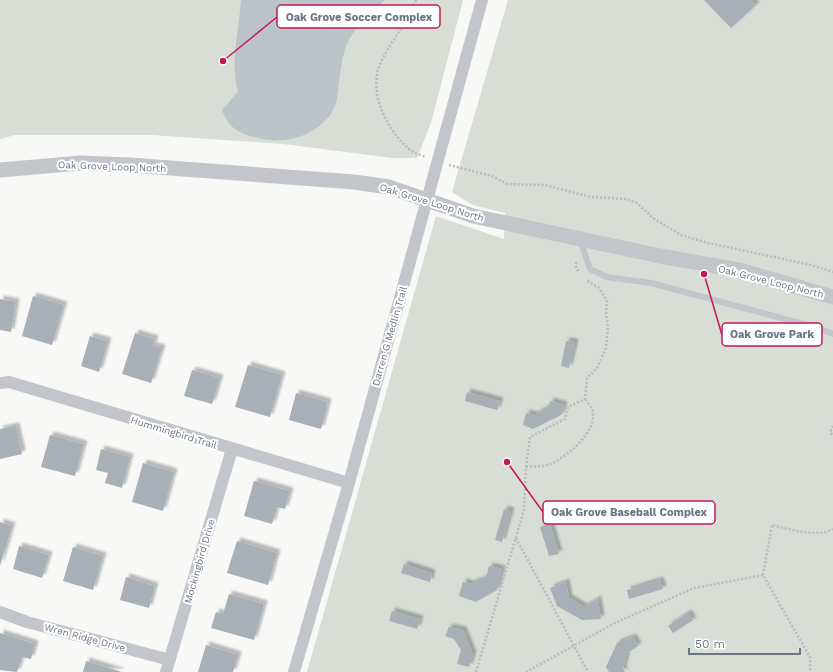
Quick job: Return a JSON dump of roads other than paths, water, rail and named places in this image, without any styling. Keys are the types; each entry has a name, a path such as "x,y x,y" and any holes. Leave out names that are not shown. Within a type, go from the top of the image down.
{"street":[{"name":"Darren G Medlin Trail","path":"294,672 349,483 482,0"},
{"name":"Oak Grove Loop North","path":"0,170 80,163 130,164 354,182 389,187 473,216 660,256 739,270 833,297"},
{"name":"Hummingbird Trail","path":"0,383 9,382 349,483"},
{"name":"Mockingbird Drive","path":"166,672 232,449"},
{"name":"Wren Ridge Drive","path":"0,612 27,622 170,660"}],"lane":[{"path":"580,239 590,269 606,277 651,284 815,327 833,334"}],"place":[{"name":"Oak Grove Soccer Complex","path":"223,61"},
{"name":"Oak Grove Park","path":"704,274"},
{"name":"Oak Grove Baseball Complex","path":"507,462"}]}
